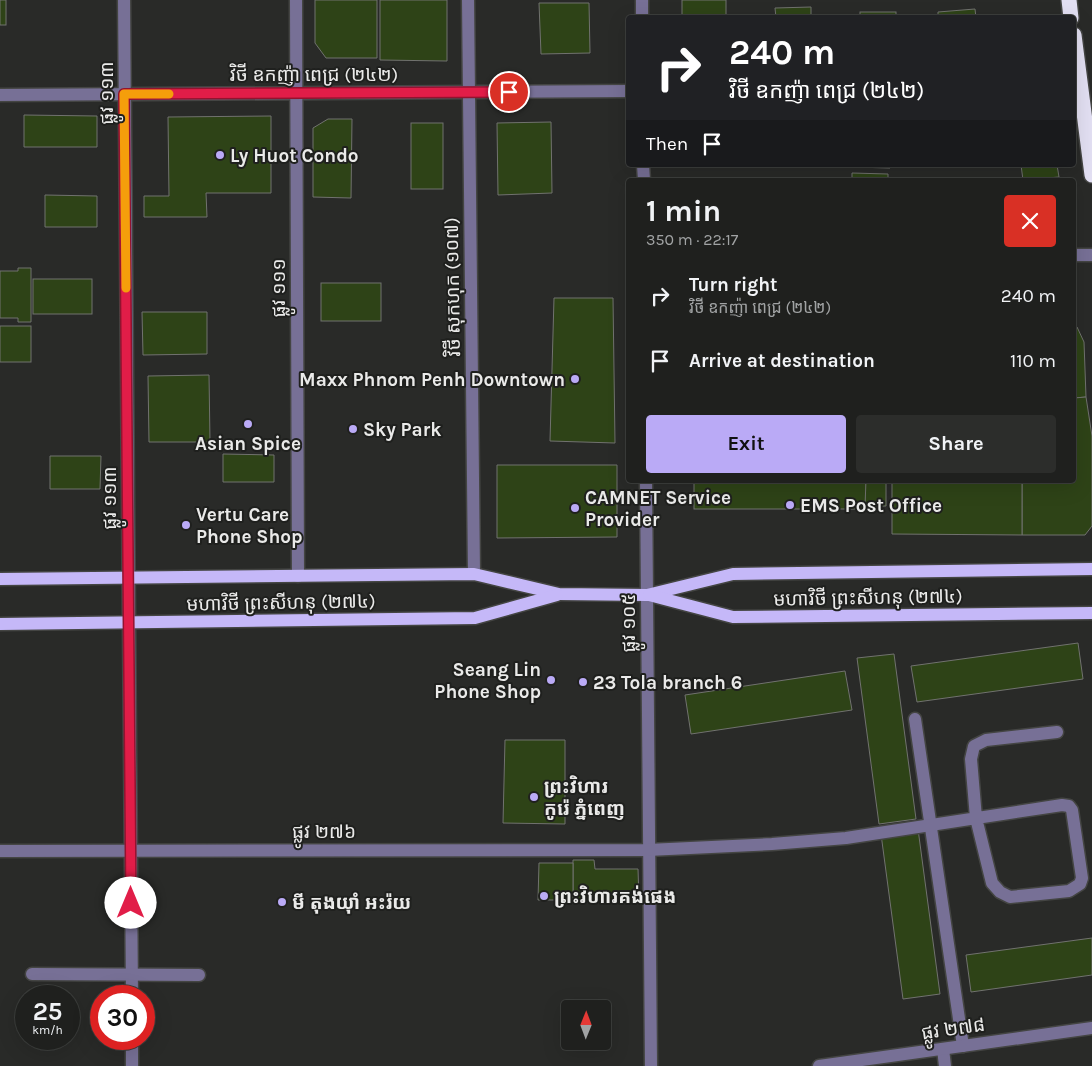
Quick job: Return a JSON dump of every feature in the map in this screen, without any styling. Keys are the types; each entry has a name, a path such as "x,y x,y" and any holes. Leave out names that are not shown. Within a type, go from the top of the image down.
{"highway":[{"path":"1069,0 1072,15"},
{"path":"1076,70 1077,88 1092,175"}],"main road":[{"name":"មហាវិថី ព្រះសីហនុ (២៧៤)","path":"0,579 474,574 559,594 647,594 733,574 1092,569"},
{"name":"មហាវិថី ព្រះសីហនុ (២៧៤)","path":"0,624 475,618 559,594"},
{"name":"មហាវិថី ព្រះសីហនុ (២៧៤)","path":"647,594 733,616 1092,613"}],"street":[{"name":"ផ្លូវ ១១៣","path":"124,0 131,985"},
{"name":"ផ្លូវ ១១១","path":"296,0 298,576"},
{"name":"វិថី សុកហុក (១០៧)","path":"468,0 474,574"},
{"path":"642,0 642,15"},
{"name":"វិថី ឧកញ៉ា ពេជ្រ (២៤២)","path":"0,95 626,91"},
{"path":"1076,255 1092,255"},
{"name":"ផ្លូវ ១០៥","path":"646,483 651,1066"},
{"path":"915,719 963,1046"},
{"path":"976,818 971,759 974,746 986,740 1057,732"},
{"name":"ផ្លូវ ២៧៦","path":"0,850 648,850 772,844 846,838 930,825 976,818 1062,805 1069,806 1072,810 1082,878 1080,884 1069,891 1050,893 1010,897 1000,892 992,883 976,818"},
{"path":"32,974 199,975"},
{"name":"ផ្លូវ ២៧៨","path":"819,1066 1092,1028"},
{"path":"942,1049 945,1066"},
{"path":"132,1050 132,1066"}],"building":[{"path":"0,0 6,0 6,25 0,25"},
{"path":"315,0 377,0 377,58 326,58 315,43"},
{"path":"380,0 447,0 447,61 380,60"},
{"path":"682,0 726,0 726,15 682,15"},
{"path":"539,3 589,3 590,53 541,54"},
{"path":"811,7 811,15 776,15 775,8"},
{"path":"975,9 976,15 938,15 938,12"},
{"path":"860,12 896,12 896,15 860,15"},
{"path":"24,115 97,116 97,147 24,147"},
{"name":"Ly Huot Condo","path":"271,116 271,193 206,193 207,217 144,217 144,196 169,196 168,117"},
{"path":"328,119 352,119 351,198 313,197 313,128"},
{"path":"551,122 552,193 498,195 497,123"},
{"path":"411,123 443,123 443,189 411,189"},
{"path":"854,167 890,167 890,168"},
{"path":"1021,167 1057,167 1059,177 1023,178"},
{"path":"852,173 888,174 888,178 852,178"},
{"path":"45,195 97,196 97,227 45,227"},
{"path":"18,268 31,268 31,322 18,322 18,318 0,318 0,271 18,271"},
{"path":"33,279 92,279 92,314 33,314"},
{"path":"321,283 381,283 381,321 321,321"},
{"path":"554,298 613,298 615,443 550,441"},
{"path":"142,312 207,312 207,354 143,355"},
{"path":"0,326 31,326 31,362 0,362"},
{"path":"1076,326 1084,342 1086,397 1076,398"},
{"path":"209,375 210,442 149,442 148,376"},
{"path":"1086,397 1092,436 1092,526 1085,535 1022,535 1022,483 1076,483 1076,398"},
{"path":"223,454 274,455 274,482 223,482"},
{"path":"50,456 101,456 100,489 50,489"},
{"path":"497,465 617,465 617,537 497,538"},
{"path":"694,483 866,483 866,509 694,509"},
{"path":"866,483 886,483 886,506 865,506"},
{"path":"892,483 1022,483 1022,535 892,534"},
{"path":"1078,643 1083,679 917,702 911,666"},
{"path":"894,654 916,819 879,824 857,658"},
{"path":"845,671 852,710 691,734 685,695"},
{"path":"505,740 565,740 565,824 503,823"},
{"path":"918,829 940,994 903,999 881,834"},
{"path":"573,860 594,860 595,869 638,869 639,901 573,900"},
{"path":"539,863 573,863 573,900 538,900"},
{"path":"1092,938 1092,975 971,992 966,955"}],"slow traffic":[{"path":"126,288 124,94 169,94"}],"place":[{"name":"Ly Huot Condo","path":"220,155"},
{"name":"Maxx Phnom Penh Downtown","path":"575,379"},
{"name":"Asian Spice","path":"248,424"},
{"name":"Sky Park","path":"353,429"},
{"name":"EMS Post Office","path":"790,505"},
{"name":"CAMNET Service Provider","path":"575,508"},
{"name":"Vertu Care Phone Shop","path":"186,525"},
{"name":"Seang Lin Phone Shop","path":"551,680"},
{"name":"23 Tola branch 6","path":"583,682"},
{"name":"ព្រះវិហារ កូរ៉េ ភ្នំពេញ","path":"534,797"},
{"name":"ព្រះវិហារគង់ផេង","path":"544,896"},
{"name":"មី តុងយ៉ាំ អះរ៉យ","path":"282,902"}],"route":[{"path":"131,903 124,94 509,92"}]}
